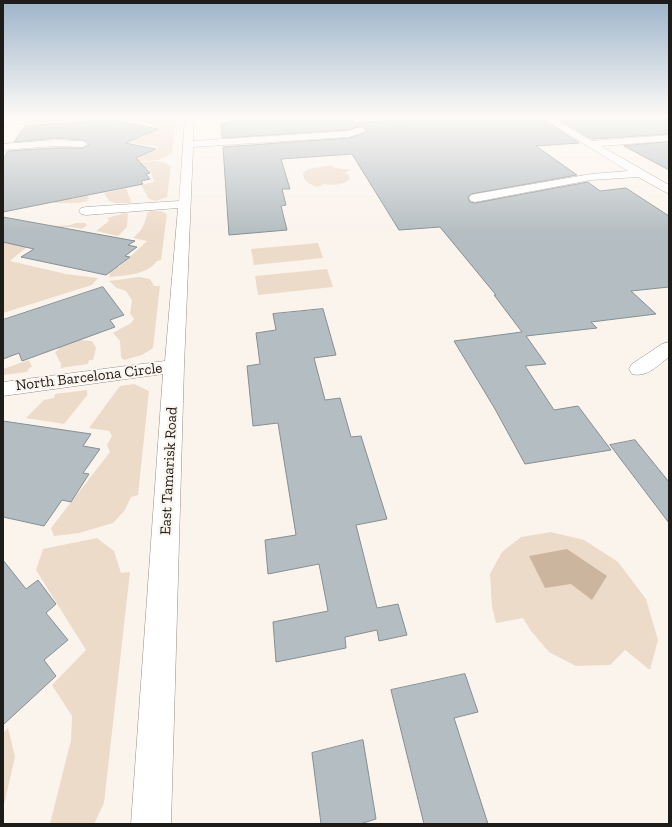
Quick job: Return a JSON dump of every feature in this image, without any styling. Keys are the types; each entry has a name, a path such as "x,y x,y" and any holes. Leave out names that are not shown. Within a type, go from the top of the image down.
{"street":[{"name":"East Tamarisk Road","path":"151,824 174,366 186,204 187,157"},
{"path":"612,157 669,190"},
{"path":"475,198 591,177 640,173"},
{"path":"86,212 186,204"},
{"path":"639,368 669,348"},
{"name":"North Barcelona Circle","path":"3,389 174,366"}],"shaded area":[{"path":"142,157 166,157 158,160 130,162"},
{"path":"154,161 164,162 171,166 167,197 156,201 149,199 141,185 154,182 149,169 144,168 66,196 71,199 87,196 90,199 87,199 88,201 78,203 53,203 56,199 137,163"},
{"path":"333,165 332,167 351,170 345,173 349,175 350,179 341,184 323,184 317,187 304,179 303,173 309,169"},
{"path":"126,188 131,201 130,203 115,203 107,200 109,199 104,193"},
{"path":"150,211 161,211 167,214 161,260 157,261 148,269 136,274 110,277 109,270 114,266 119,267 147,241 133,238 141,230 147,213"},
{"path":"125,213 128,214 127,227 118,236 96,231 109,221 107,218"},
{"path":"75,223 85,223 87,225 82,229 74,227 63,228 46,235 10,261 66,274 98,278 92,285 3,313 3,242 43,227 71,225"},
{"path":"318,243 323,258 254,265 251,249"},
{"path":"327,269 333,287 258,295 255,276"},
{"path":"139,277 150,279 154,286 160,286 153,348 142,355 124,360 121,357 120,341 113,333 131,323 134,319 130,313 132,300 126,291 117,288 109,281"},
{"path":"77,332 81,340 92,341 96,348 93,360 89,360 88,364 61,368 61,364 55,352 59,349 55,340"},
{"path":"29,360 32,367 29,368 27,372 3,375 3,369"},
{"path":"134,384 149,391 138,495 131,497 125,510 113,523 79,533 54,536 51,528 110,452 107,445 112,436 109,431 89,428 120,386"},
{"path":"87,390 87,394 89,393 64,424 26,418 44,400 54,398 55,394"},
{"path":"551,532 584,540 618,562 646,599 658,640 650,670 625,650 610,665 576,666 549,652 531,631 523,618 496,623 492,607 490,574 502,552 521,537"},
{"path":"97,538 114,551 121,573 130,572 104,803 94,824 50,824 71,740 72,716 52,685 86,650 36,570 43,549"},
{"path":"567,549 607,576 592,600 571,584 545,588 529,556"},
{"path":"8,728 15,757 3,809 3,733"}],"building":[{"path":"5,157 139,157 136,158 150,173 146,174 150,179 141,181 143,184 3,212 3,159"},
{"path":"224,157 315,157 281,159 290,189 282,189 286,205 281,206 287,230 229,235"},
{"path":"354,157 551,157 577,175 471,194 468,197 470,202 475,203 588,182 600,191 626,188 669,216 669,287 631,291 656,314 591,322 597,328 526,336 546,364 525,366 554,410 578,406 611,450 525,464 495,409 454,341 522,332 494,295 496,295 440,227 399,230"},
{"path":"644,157 669,157 669,170"},
{"path":"3,217 135,241 128,245 137,247 125,256 130,257 106,275 21,257 34,249 3,242"},
{"path":"103,287 124,315 110,320 115,327 22,361 19,353 3,359 3,320"},
{"path":"323,309 336,355 314,358 325,400 340,398 351,437 361,436 387,519 356,525 377,608 398,604 407,635 379,641 377,630 345,637 346,648 276,662 273,622 328,611 319,564 268,574 265,540 296,535 278,423 253,426 247,366 260,364 256,333 276,330 273,314"},
{"path":"3,421 91,434 83,446 100,449 83,473 89,474 71,502 62,500 44,526 3,517"},
{"path":"635,440 669,482 669,523 610,445"},
{"path":"3,560 26,589 38,580 56,604 46,613 68,640 44,660 56,676 3,725"},
{"path":"465,674 478,712 454,718 488,824 424,824 391,690"},
{"path":"363,740 376,819 360,824 321,824 312,753"}]}
